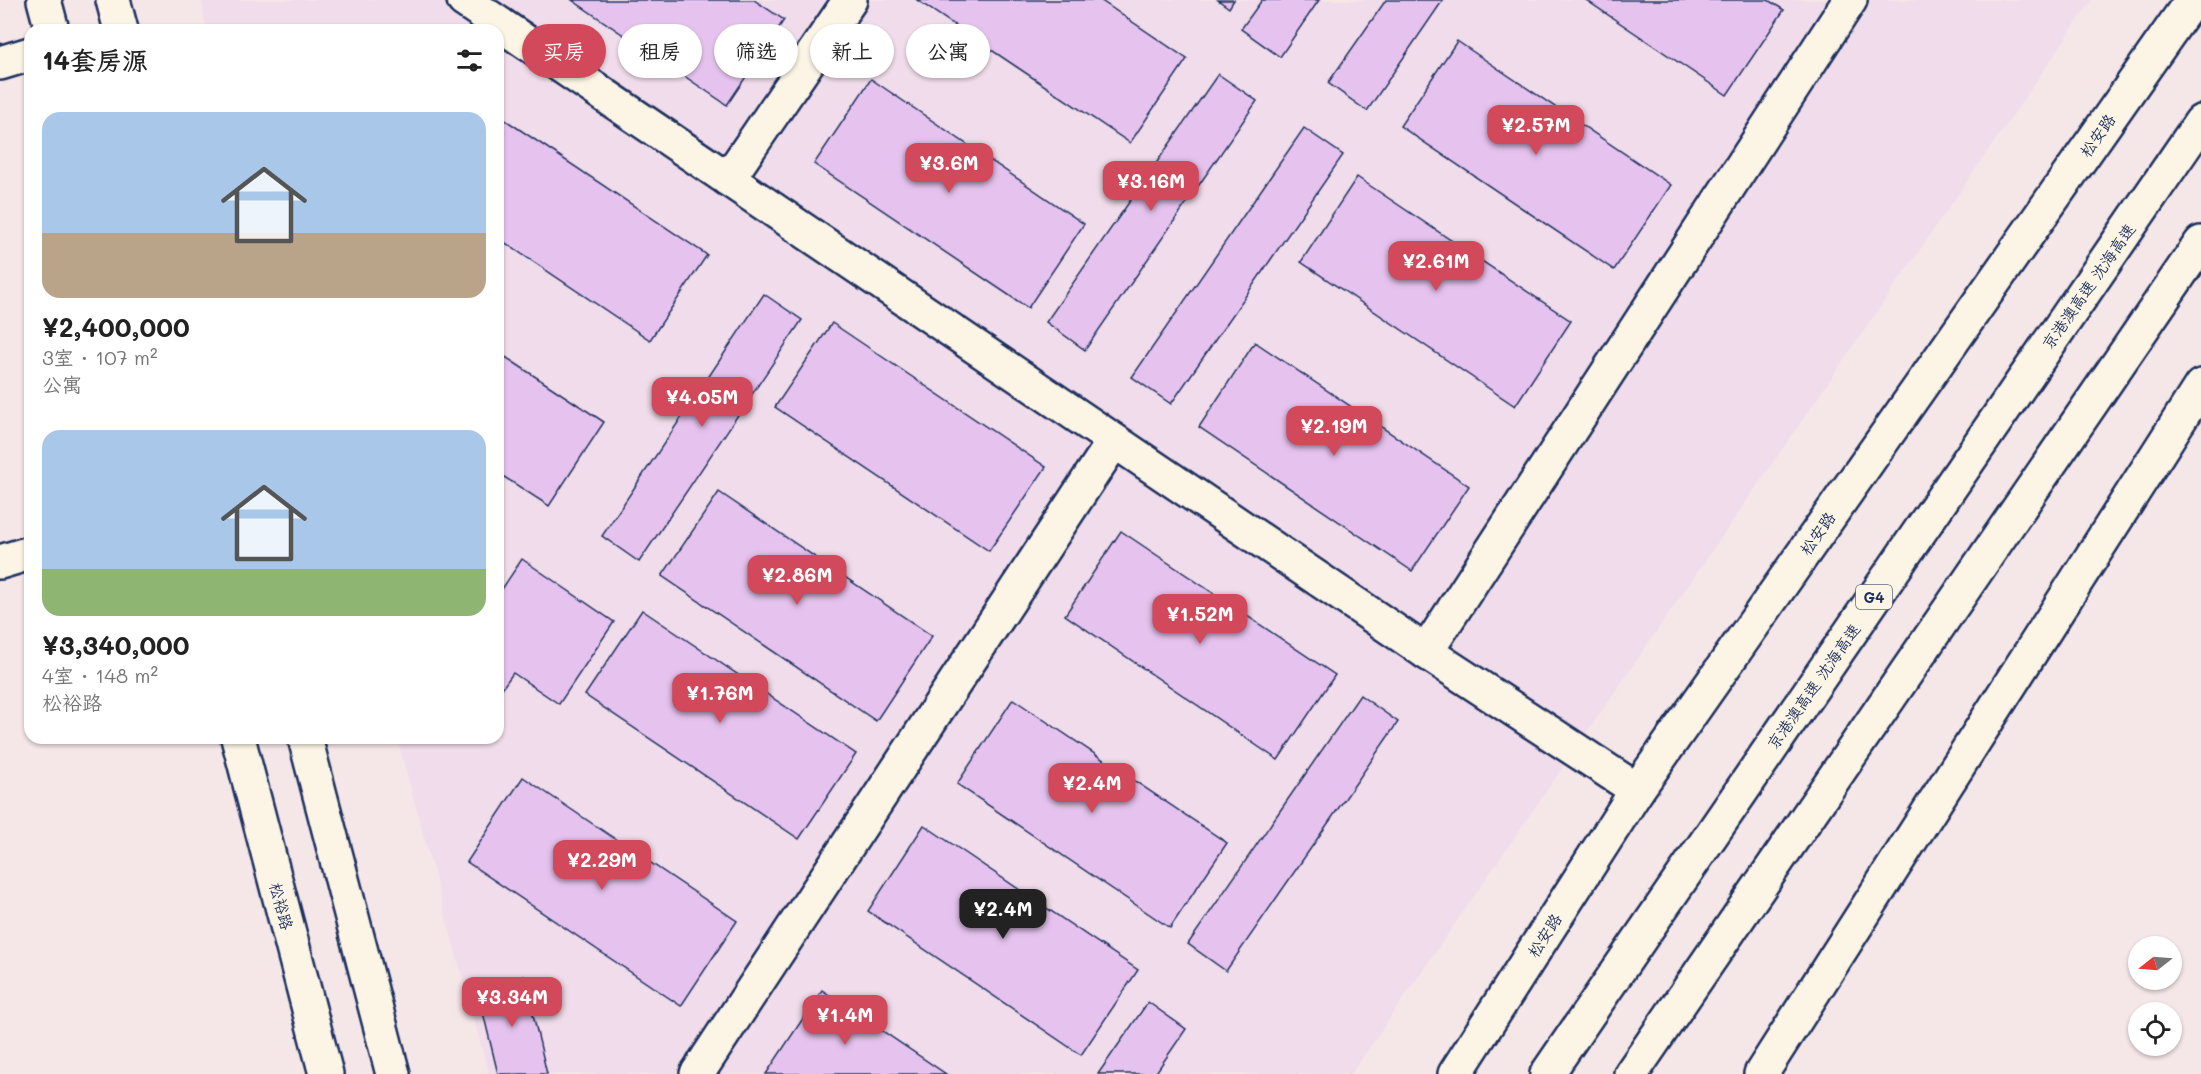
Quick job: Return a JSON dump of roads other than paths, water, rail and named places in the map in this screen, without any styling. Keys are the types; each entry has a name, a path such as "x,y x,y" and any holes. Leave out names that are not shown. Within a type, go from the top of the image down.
{"main road":[{"path":"45,0 51,24"},
{"path":"464,0 499,24"},
{"path":"728,179 850,0"},
{"path":"1426,652 1850,0"},
{"name":"松安路","path":"1455,1074 1637,790 2192,0"},
{"path":"504,27 1426,652 1637,790"},
{"path":"0,63 24,56"},
{"name":"京港澳高速 沈海高速","path":"1547,1074 2201,122"},
{"path":"1631,1074 2201,243"},
{"path":"1761,1074 2201,386"},
{"path":"697,1074 1114,441"},
{"path":"0,562 24,555"},
{"name":"松裕路","path":"240,744 326,1074"},
{"path":"307,744 393,1074"}]}
